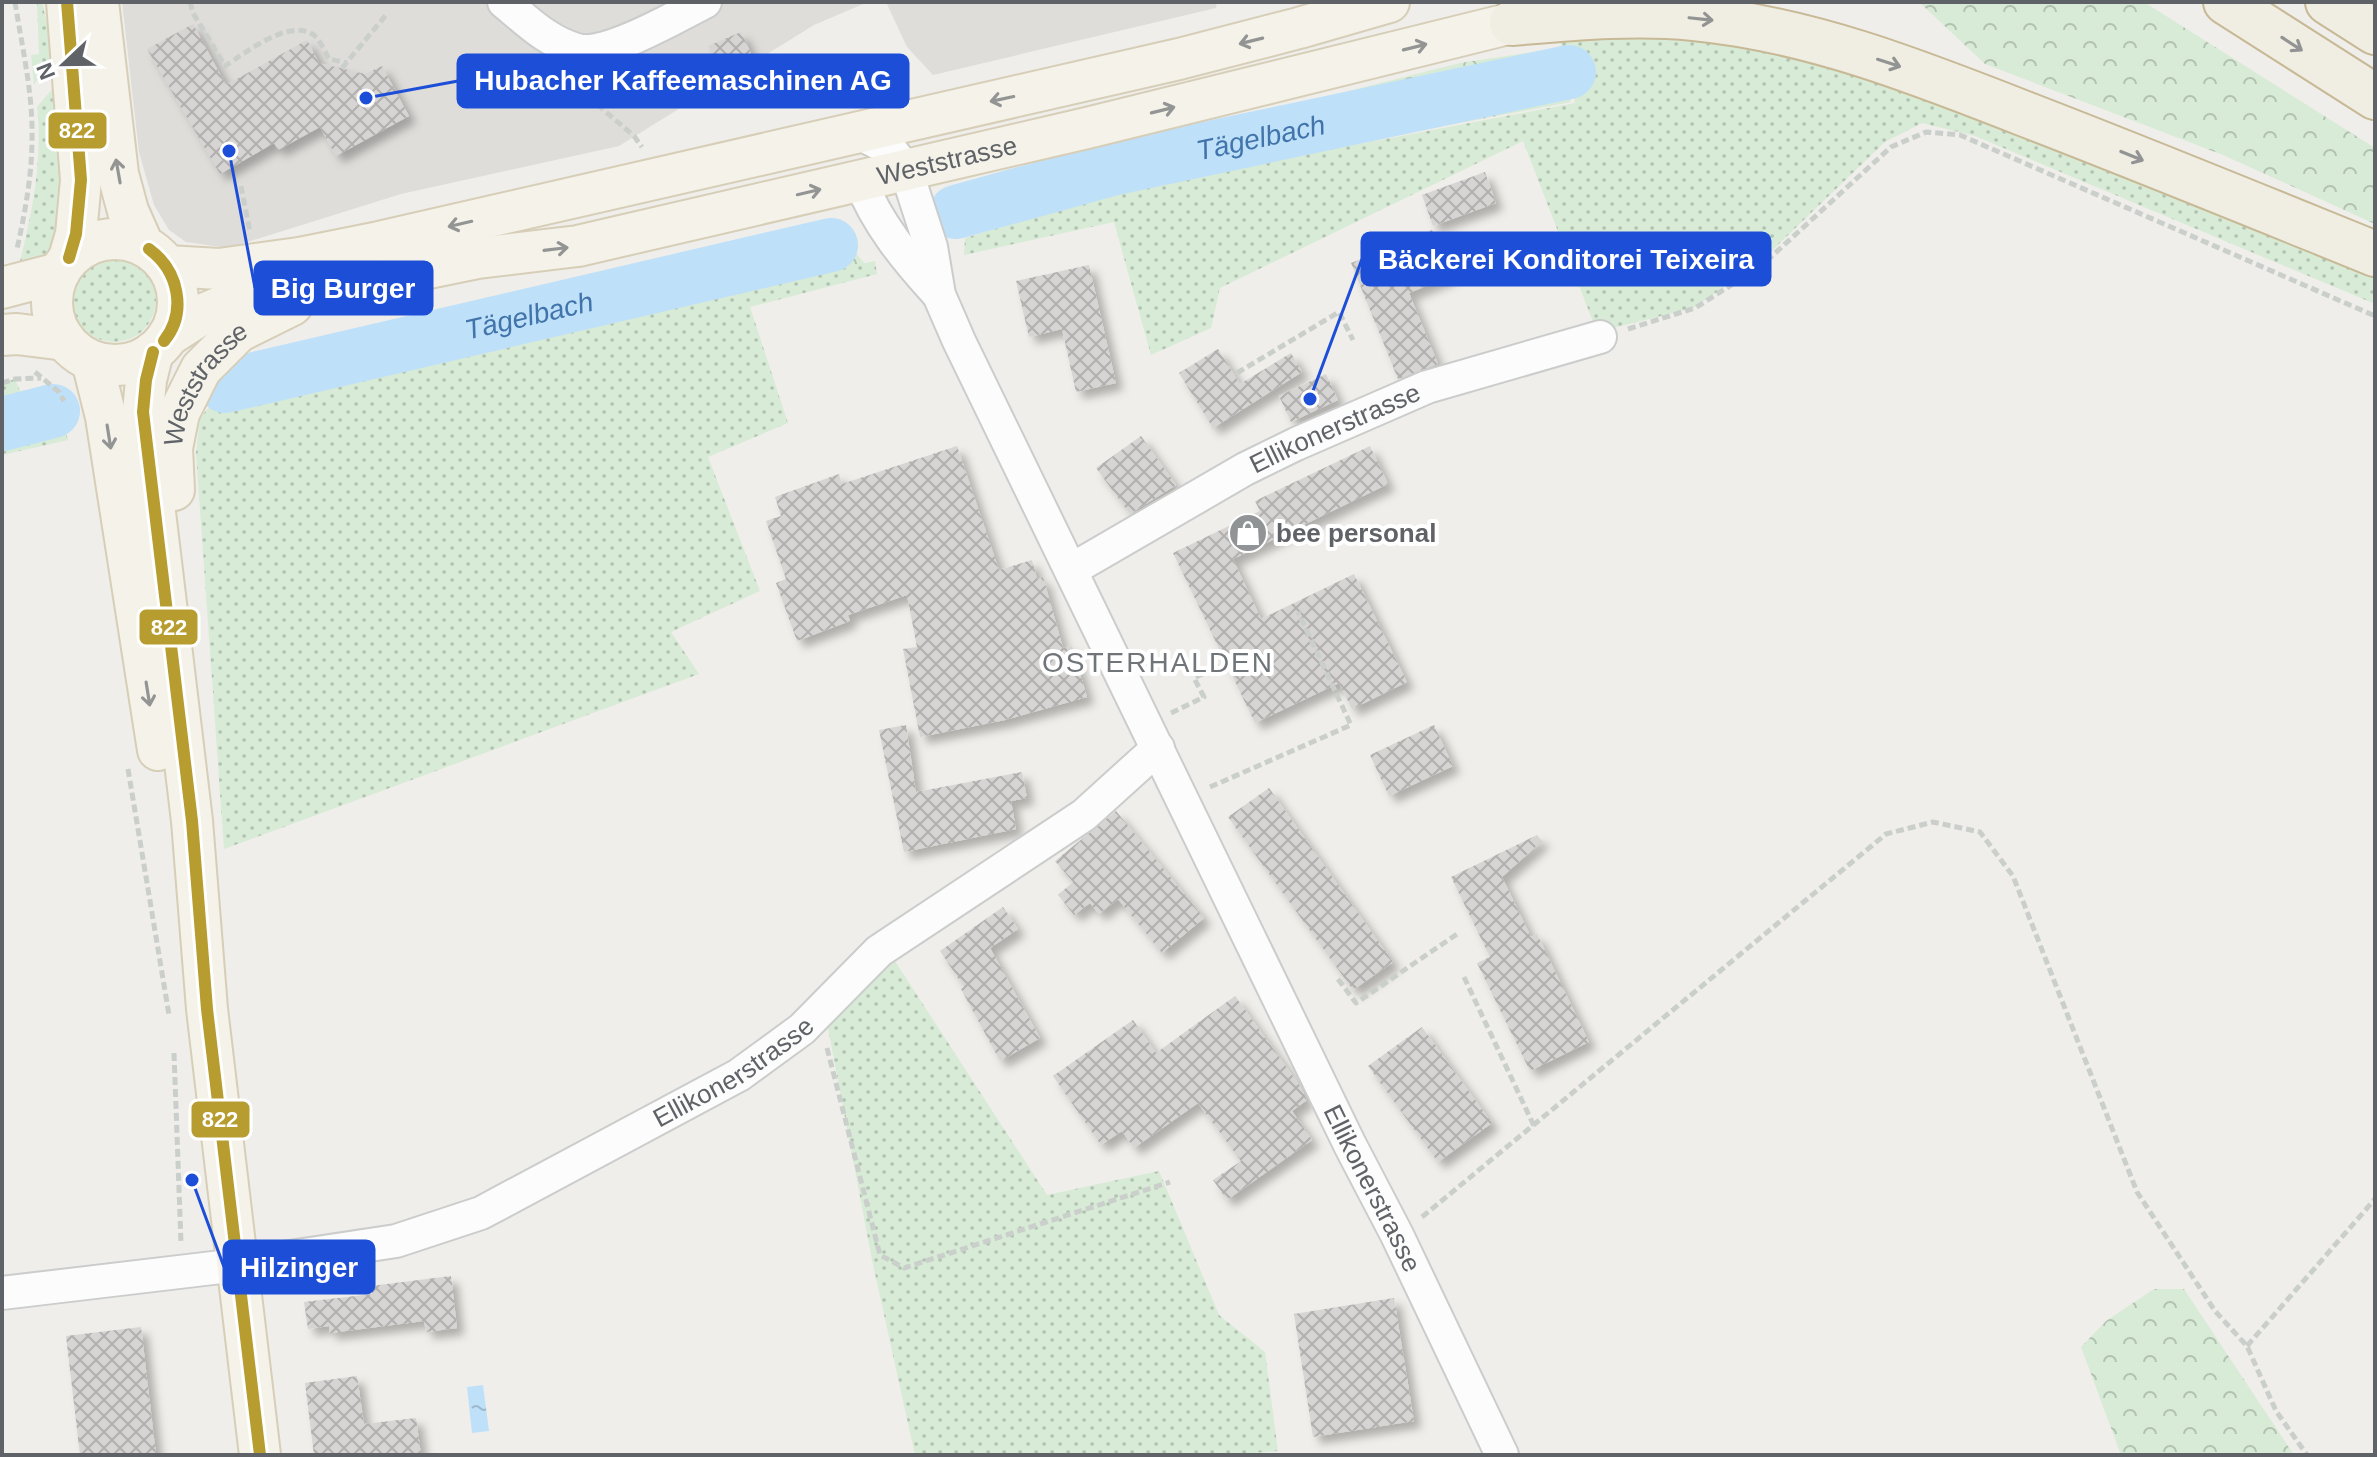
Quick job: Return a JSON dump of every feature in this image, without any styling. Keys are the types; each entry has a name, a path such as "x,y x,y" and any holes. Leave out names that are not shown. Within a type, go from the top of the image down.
{"highway":[{"path":"1780,2 1815,40"},
{"path":"2226,2 2375,97"},
{"path":"2328,2 2375,32"},
{"path":"1512,23 1650,15 1729,22 1815,40 1932,77 2375,254"}],"main road":[{"path":"67,2 81,180 76,234 53,289 52,307 56,325 79,351 106,417 152,719 207,1009"},
{"path":"98,2 118,174 128,211 175,283 178,301 175,319 146,380 143,412 192,821 207,1009 260,1455"},
{"name":"Weststrasse","path":"155,255 219,269 299,258 379,242 1179,59 1389,2"},
{"name":"Weststrasse","path":"161,344 199,316 225,305 326,289 478,258 578,246 864,189 1512,23 1562,2"},
{"path":"2,288 64,265 83,247 102,240 123,239 155,255"},
{"name":"Weststrasse","path":"192,821 200,729 174,495 172,448 179,413 201,369 238,332 326,289"},
{"path":"2,335 17,334 79,351 114,365 134,362 161,344"}],"street":[{"path":"504,2 544,36 580,51 616,46 705,2"},
{"name":"Ellikonerstrasse","path":"857,132 890,149 908,178 916,251"},
{"name":"Ellikonerstrasse","path":"864,189 916,251 1079,565 1136,701 1182,799 1502,1455"},
{"name":"Ellikonerstrasse","path":"1079,565 1245,469 1427,387 1600,337"},
{"name":"Ellikonerstrasse","path":"2,1293 238,1265 396,1241 481,1213 739,1075 802,1029 879,951 1084,815 1158,748"}],"path":[{"path":"15,2 31,102 32,138 26,210 16,251"},
{"path":"190,2 193,13 225,66 281,32 299,30 316,37 329,59 345,65 386,15"},
{"path":"561,74 644,148"},
{"path":"1600,337 1695,308 1760,267 1891,147 1926,132 1960,135 2375,316"},
{"path":"241,186 250,232"},
{"path":"1237,373 1339,312 1353,340"},
{"path":"2,383 42,378"},
{"path":"1182,799 1351,725 1298,612"},
{"path":"1136,701 1155,692 1166,715 1204,697 1194,678 1219,666"},
{"path":"128,766 171,1025"},
{"path":"1397,1235 1438,1206 1886,834 1933,822 1980,832 2013,876 2137,1192 2215,1311 2247,1346 2276,1411 2307,1455"},
{"path":"1338,979 1356,1003 1460,932"},
{"path":"1464,977 1534,1126"},
{"path":"802,1029 825,1041 880,1255 904,1268 1170,1182"},
{"path":"174,1041 182,1272"},
{"path":"2247,1346 2375,1199"}],"shaded area":[{"path":"122,2 868,2 814,25 619,146 401,194 228,248 186,242 169,230 154,205 139,152"},
{"path":"886,2 1217,2 1216,8 933,75 907,47"}],"green space":[{"path":"37,2 42,2 55,59 34,84 31,55 39,54"},
{"path":"1919,2 2144,2 2375,148 2375,224 2223,155 1985,64"},
{"path":"1674,36 1770,47 1900,82 2375,273 2375,304 1975,136 1922,123 1885,142 1757,265 1693,308 1597,332 1523,141 1220,288 1211,328 1151,355 1114,222 964,255 965,238 1120,192 1575,103 1559,38"},
{"path":"1559,48 1571,102 1120,191 965,234 962,198 1051,166 1460,63"},
{"path":"58,82 68,172 58,239 39,261 19,265 35,187 39,147 37,107"},
{"path":"815,223 832,225 865,264 246,395 247,360 392,332"},
{"path":"114,258 130,261 144,270 153,284 156,300 153,316 144,330 130,339 114,342 98,339 84,330 75,316 72,300 75,284 84,270 98,261"},
{"path":"875,261 877,274 750,307 788,423 708,457 760,591 671,632 699,674 224,849 196,453 200,418 216,399"},
{"path":"15,379 20,391 40,393 53,404 68,440 2,455 2,383"},
{"path":"891,955 1047,1195 1159,1171 1219,1315 1265,1352 1278,1451 1227,1455 915,1455 872,1260 827,1023"},
{"path":"2154,1289 2184,1289 2294,1455 2121,1455 2081,1347 2106,1321"}],"water":[{"path":"483,1385 489,1431 472,1433 467,1387"}],"building":[{"path":"193,24 226,85 307,40 319,63 365,74 382,66 409,116 336,156 320,127 278,150 274,143 220,174 147,49"},
{"path":"741,32 751,53 717,68 708,46"},
{"path":"1485,172 1496,203 1433,226 1422,195"},
{"path":"1432,230 1451,276 1409,293 1438,364 1398,379 1351,263"},
{"path":"1089,265 1116,383 1076,392 1062,329 1029,337 1016,281"},
{"path":"1218,349 1240,384 1291,353 1302,372 1213,428 1179,373"},
{"path":"1326,374 1338,400 1291,422 1279,396"},
{"path":"1141,436 1176,485 1130,514 1096,468"},
{"path":"957,446 999,570 1032,560 1037,579 1043,577 1063,648 1072,646 1087,697 1005,720 920,737 903,649 917,647 907,595 848,615 850,621 797,641 776,583 786,579 766,521 781,516 775,497 839,474 842,484"},
{"path":"1370,446 1388,484 1233,559 1261,619 1354,574 1407,682 1352,709 1339,683 1255,723 1173,553 1260,511 1255,501"},
{"path":"906,725 916,792 1022,772 1027,798 1011,801 1016,829 904,852 879,730"},
{"path":"1434,725 1453,766 1389,796 1370,755"},
{"path":"1269,788 1393,962 1353,990 1228,817"},
{"path":"1116,811 1204,918 1162,953 1118,899 1099,914 1090,903 1074,915 1058,895 1073,882 1055,861"},
{"path":"1537,835 1542,841 1502,877 1531,937 1537,934 1589,1042 1530,1071 1477,963 1490,957 1451,877"},
{"path":"1003,907 1018,929 990,948 1040,1038 1000,1061 961,989 964,987 940,951"},
{"path":"1235,996 1300,1086 1307,1100 1292,1111 1312,1140 1227,1200 1213,1180 1241,1161 1198,1103 1134,1148 1122,1131 1101,1145 1053,1076 1133,1020 1156,1053"},
{"path":"1422,1027 1492,1123 1438,1162 1368,1066"},
{"path":"451,1276 457,1328 426,1332 424,1321 330,1333 329,1326 308,1329 304,1302 372,1294 371,1286"},
{"path":"1394,1298 1414,1421 1313,1437 1294,1314"},
{"path":"141,1327 156,1455 80,1455 66,1336"},
{"path":"357,1376 364,1424 416,1418 421,1455 314,1455 305,1383"}],"waterway":[{"name":"Tägelbach","path":"956,212 1115,168 1569,72"},
{"name":"Tägelbach","path":"225,386 831,245"},
{"name":"Tägelbach","path":"2,424 53,411"}],"transit line":[{"name":"822","path":"67,2 81,180 76,234 69,258"},
{"name":"822","path":"149,249 167,268 176,292 176,317 164,341"},
{"name":"822","path":"149,249 167,268 176,292 176,317 164,341"},
{"name":"822","path":"153,352 143,412 192,821 207,1009 260,1455"}],"place":[{"name":"Hubacher Kaffeemaschinen AG","path":"366,98"},
{"name":"Big Burger","path":"229,151"},
{"name":"Bäckerei Konditorei Teixeira","path":"1310,399"},
{"name":"bee personal","path":"1248,533"},
{"name":"Hilzinger","path":"192,1180"}],"district":[{"name":"OSTERHALDEN","path":"1158,662"}]}
